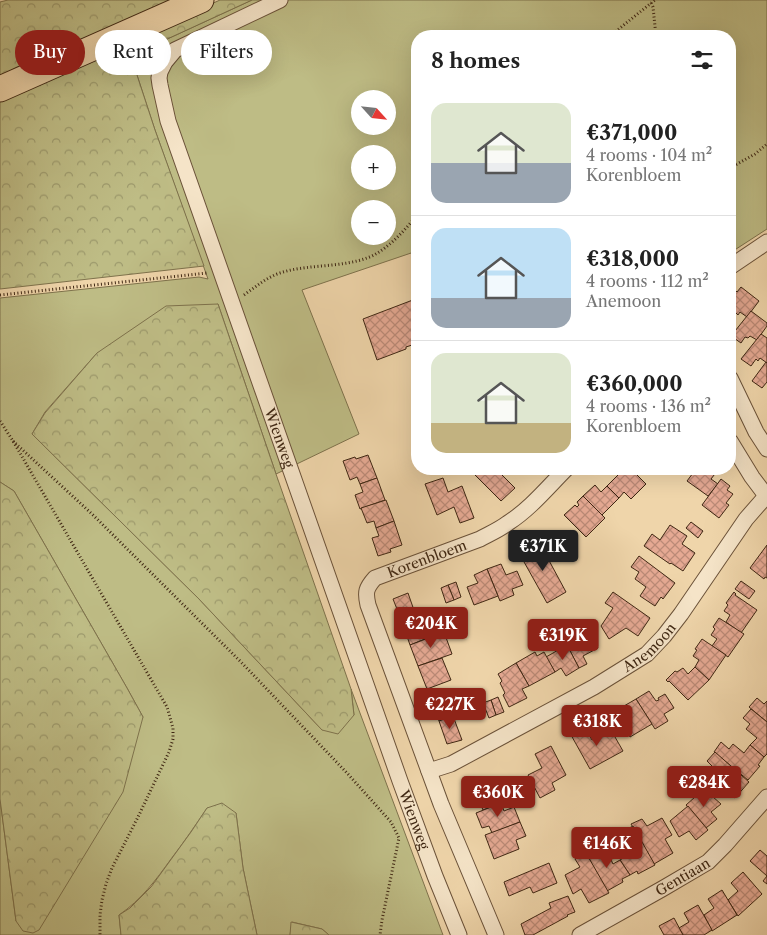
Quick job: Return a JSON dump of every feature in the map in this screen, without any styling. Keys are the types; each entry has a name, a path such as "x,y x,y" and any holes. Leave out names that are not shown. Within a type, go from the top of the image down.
{"highway":[{"path":"0,89 201,0"}],"street":[{"name":"Wienweg","path":"280,0 175,50 165,62 160,72 160,85 168,121 220,271 397,772 459,935"},
{"path":"736,262 767,242"},
{"path":"736,390 756,432 767,449"},
{"path":"736,451 747,470 767,496"},
{"name":"Korenbloem","path":"496,935 445,812 368,605 366,594 368,586 375,578 480,539 496,531 526,509 560,475"},
{"name":"Anemoon","path":"430,771 459,760 594,687 647,654 681,614 746,519 767,496"},
{"name":"Gentiaan","path":"580,935 708,862 725,846 767,797"}],"path":[{"path":"617,30 655,0"},
{"path":"651,3 655,30"},
{"path":"736,165 756,154 767,144"},
{"path":"232,304 267,279 278,274 292,270 347,262 373,255 399,235 411,222"},
{"path":"0,295 220,271"},
{"path":"0,421 167,706 173,728 173,739 169,752 106,884 100,915 100,935"},
{"path":"13,441 92,514 241,662 391,822 399,838 380,935"}],"green space":[{"path":"8,0 173,0 103,30 95,30 95,34 85,38 85,30 15,30 15,68 0,76 0,2"},
{"path":"220,0 252,0 187,30 181,30 181,33 171,37 171,30 155,30"},
{"path":"252,0 767,0 767,229 736,249 736,30 411,30 411,253 302,290 359,434 276,474 218,304 97,353 45,412 32,434 199,599 322,730 354,715 351,689 443,935 329,935 322,929 292,922 290,935 257,935 243,868 236,813 207,808 154,882 134,903 119,915 121,935 0,935 0,799 16,921 143,717 14,491 0,482 0,298 199,277 208,279 137,75 171,75 171,37 181,33 181,75 272,75 272,30 187,30"},
{"path":"95,57 95,75 137,75 204,266 0,289 0,101 57,75 85,75 85,62"},
{"path":"218,304 351,689 354,715 338,734 322,730 199,599 32,434 45,413 97,353 166,306"},
{"path":"0,482 14,491 143,717 123,792 39,930 33,933 23,931 16,921 0,799"},
{"path":"222,803 236,813 243,868 257,935 121,935 119,915 130,908 151,887 207,808"},
{"path":"291,922 322,929 329,935 290,935"}],"building":[{"path":"741,287 759,301 747,317 740,312 738,315 736,313 737,292"},
{"path":"411,301 411,345 377,360 363,319"},
{"path":"751,311 767,323 767,326 757,340 750,336 748,338 745,337 741,343 736,340 736,330"},
{"path":"761,334 767,338 767,363 760,358 758,361 756,359 751,366 741,359"},
{"path":"766,362 767,382 762,388 752,381"},
{"path":"368,455 377,478 360,484 357,477 350,480 343,461"},
{"path":"475,475 502,475 515,488 501,501"},
{"path":"618,475 637,475 646,484 631,499 624,492 619,498 607,486"},
{"path":"692,475 714,475 711,479 718,484 708,496 687,481"},
{"path":"377,478 385,500 360,509 355,495 363,492 360,484"},
{"path":"443,478 448,492 462,486 474,518 460,523 454,507 437,515 425,484"},
{"path":"721,479 730,486 727,490 733,494 726,503 729,505 719,518 702,505"},
{"path":"595,485 601,492 607,486 619,498 602,515 583,496"},
{"path":"583,496 605,518 586,537 564,515 575,505 577,507 579,505 577,502"},
{"path":"386,500 394,521 376,528 374,521 367,523 361,508"},
{"path":"394,521 402,545 390,549 391,552 378,556 372,538 379,536 376,528"},
{"path":"691,522 703,531 698,538 686,528"},
{"path":"670,525 687,536 682,544 695,553 683,571 644,546 652,534 660,540"},
{"path":"539,542 566,592 547,603 519,553"},
{"path":"767,545 767,578 765,577 764,579 750,568"},
{"path":"639,556 675,583 655,606 640,596 646,587 635,579 639,572 631,567"},
{"path":"501,564 506,575 517,571 523,585 512,589 514,595 500,601 487,569"},
{"path":"487,569 498,596 474,605 467,587 478,583 474,575"},
{"path":"741,581 755,591 749,599 735,589"},
{"path":"456,582 461,597 454,600 448,585"},
{"path":"448,585 454,600 446,603 441,588"},
{"path":"613,592 650,618 638,636 626,628 609,639 601,626 613,608 605,603"},
{"path":"734,592 735,595 757,610 741,633 726,622 730,615 724,611 728,605 726,603"},
{"path":"408,593 416,616 402,622 393,599"},
{"path":"422,614 430,637 410,645 402,622"},
{"path":"719,618 744,634 728,657 712,646 717,639 711,635 715,629 713,627"},
{"path":"444,632 452,654 418,666 410,645"},
{"path":"590,633 598,648 583,656 587,664 579,668 567,645 571,643 569,640 578,634 581,638"},
{"path":"702,639 726,655 709,680 695,667 699,660 693,656 697,650 695,649"},
{"path":"567,645 579,668 566,676 561,668 555,672 546,657"},
{"path":"535,652 537,656 544,652 555,672 529,686 516,663"},
{"path":"442,658 451,680 427,689 418,666"},
{"path":"516,663 529,686 522,689 527,698 509,707 503,695 505,693 498,674"},
{"path":"695,667 709,680 688,700 666,680 675,671 677,672 683,668 688,674"},
{"path":"452,691 460,714 439,721 430,699"},
{"path":"649,691 656,701 665,694 674,708 664,714 668,721 655,729 636,699"},
{"path":"498,697 504,712 496,715 491,700"},
{"path":"757,698 764,704 767,701 767,722 749,707"},
{"path":"636,699 652,724 630,737 620,720 629,714 624,706"},
{"path":"491,700 496,715 489,718 483,703"},
{"path":"751,709 767,722 767,754 764,757 750,745 757,738 746,729 750,724 743,718"},
{"path":"453,716 462,740 447,744 439,721"},
{"path":"585,727 592,740 611,730 623,751 590,769 571,735"},
{"path":"721,742 729,749 733,744 744,753 750,745 764,757 758,765 760,766 748,780 714,752"},
{"path":"551,746 566,775 552,783 555,790 540,798 528,775 542,768 535,754"},
{"path":"715,752 749,782 735,798 723,788 717,794 702,781 714,768 707,761"},
{"path":"491,780 495,789 505,784 511,799 483,810 480,803 473,806 466,790"},
{"path":"704,789 721,804 711,812 717,819 706,828 686,805"},
{"path":"501,803 504,811 514,807 520,822 492,833 489,826 482,828 476,813"},
{"path":"688,806 708,830 696,840 689,831 679,837 670,821"},
{"path":"662,818 672,835 665,839 673,853 654,864 631,824 642,819 647,826"},
{"path":"520,822 526,836 516,840 519,849 494,859 485,835"},
{"path":"633,826 655,865 638,874 637,871 630,875 620,860 628,855 621,843 627,840 622,832"},
{"path":"596,846 600,854 607,851 613,864 620,860 630,875 622,879 623,882 607,891 585,852"},
{"path":"760,850 767,856 767,876 750,861"},
{"path":"586,853 609,893 589,903 581,889 573,894 565,875 580,867 575,859"},
{"path":"549,863 557,883 533,893 530,887 509,896 504,882"},
{"path":"743,872 762,894 738,916 728,900 738,891 731,883"},
{"path":"767,876 767,884 763,881"},
{"path":"722,890 737,915 712,931 704,915 714,908 708,899"},
{"path":"568,896 575,912 533,935 525,935 521,924 551,908 549,903"},
{"path":"698,905 712,930 704,935 683,935 679,928 689,922 684,913"},
{"path":"674,918 683,935 664,935 659,926"}]}
